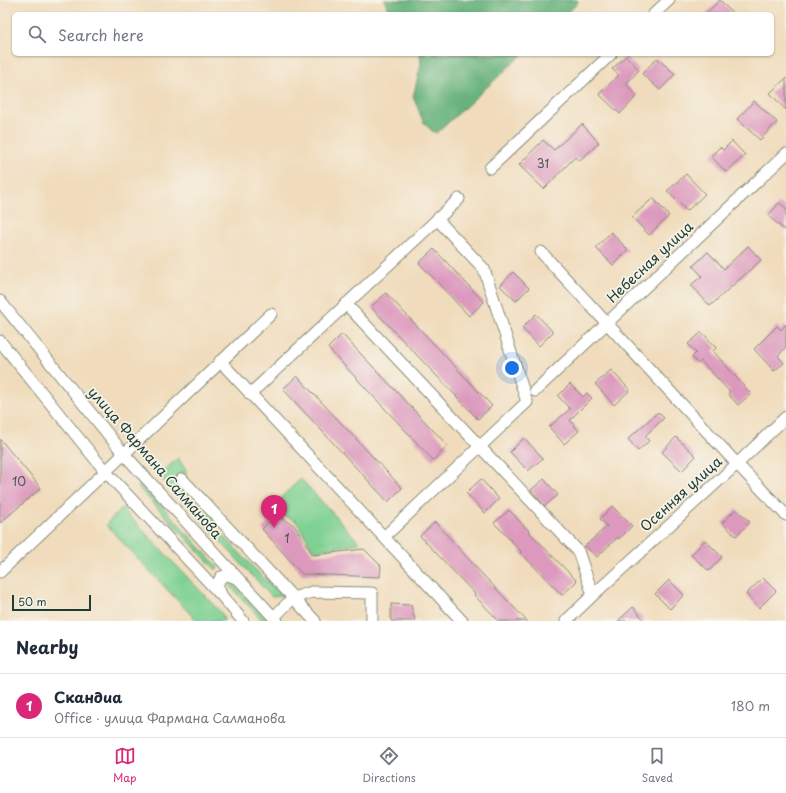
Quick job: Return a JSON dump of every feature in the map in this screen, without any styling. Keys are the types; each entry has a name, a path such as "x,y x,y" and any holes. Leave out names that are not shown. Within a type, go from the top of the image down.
{"street":[{"path":"656,12 669,0"},
{"path":"490,168 609,56"},
{"name":"Небесная улица","path":"535,391 786,154"},
{"path":"250,394 459,199"},
{"path":"384,537 527,402 484,269 437,219"},
{"path":"541,252 786,515"},
{"name":"улица Фармана Салманова","path":"0,301 124,454 276,619"},
{"path":"346,304 578,552 595,594"},
{"path":"0,572 271,314"},
{"path":"0,341 105,471 221,595 243,621"},
{"path":"220,362 462,621"},
{"name":"Осенняя улица","path":"566,621 786,417"},
{"path":"182,479 315,621"},
{"path":"221,595 217,585 221,577 228,575 239,579"},
{"path":"276,619 293,598 312,592 372,593 372,621"}],"green space":[{"path":"384,0 578,0 577,4 568,12 390,12"},
{"path":"420,56 521,56 437,133 432,131 424,123 413,97 421,64"},
{"path":"178,458 187,472 177,484 205,514 212,511 218,517 213,525 269,584 279,583 290,595 272,597 159,475"},
{"path":"301,479 360,543 314,551 296,521 268,509"},
{"path":"141,483 218,567 216,570 138,487"},
{"path":"122,508 223,615 224,621 197,621 106,525"},
{"path":"234,583 270,621 263,621 230,586"}],"building":[{"path":"720,0 731,12 707,12"},
{"path":"626,56 639,70 626,84 637,96 620,114 599,94 619,75 612,69"},
{"path":"657,58 675,74 660,90 642,74"},
{"path":"786,78 786,110 770,93"},
{"path":"754,101 777,122 760,140 737,119"},
{"path":"582,124 599,143 579,161 575,157 544,189 519,165 543,140 554,150"},
{"path":"732,141 745,155 726,172 711,156 720,147 723,150"},
{"path":"686,174 705,194 687,211 667,191"},
{"path":"653,198 669,216 649,235 632,217"},
{"path":"779,203 786,208 786,231 768,216"},
{"path":"611,232 628,250 613,265 596,248"},
{"path":"748,246 761,260 710,306 691,285 702,276 693,266 708,252 724,269"},
{"path":"434,249 484,302 469,316 419,263"},
{"path":"513,272 529,288 516,301 500,286"},
{"path":"386,293 492,406 478,419 371,307"},
{"path":"536,314 553,332 539,346 522,328"},
{"path":"786,324 786,347 778,356 784,363 774,371 754,349 777,326 781,330"},
{"path":"702,332 716,348 713,351 751,394 738,405 728,394 730,392 701,361 698,364 692,357 696,353 688,344"},
{"path":"342,334 448,446 433,460 328,348"},
{"path":"611,370 630,390 614,405 595,384"},
{"path":"297,376 402,488 388,502 283,389"},
{"path":"570,384 583,397 587,393 592,398 570,420 579,431 564,444 549,427 570,409 558,396"},
{"path":"658,412 664,418 645,436 649,441 638,451 628,439"},
{"path":"676,437 696,456 682,471 662,452"},
{"path":"524,438 543,458 528,471 510,452"},
{"path":"0,439 41,488 0,523"},
{"path":"481,479 499,499 485,513 466,493"},
{"path":"544,479 558,495 545,506 531,490"},
{"path":"612,506 632,526 597,557 585,546 607,526 600,519"},
{"path":"736,509 750,522 736,536 722,523"},
{"path":"509,510 577,581 562,595 494,523"},
{"path":"276,515 294,525 313,555 364,549 381,566 380,577 302,574 262,529"},
{"path":"435,522 527,621 499,621 474,595 475,594 420,536"},
{"path":"705,540 722,557 709,571 691,555"},
{"path":"763,578 776,591 759,608 746,594"},
{"path":"669,580 684,595 670,609 655,594"},
{"path":"391,604 411,605 415,621 391,621"},
{"path":"633,607 645,621 618,621"}],"place":[{"name":"Скандиа","path":"274,528"}]}
